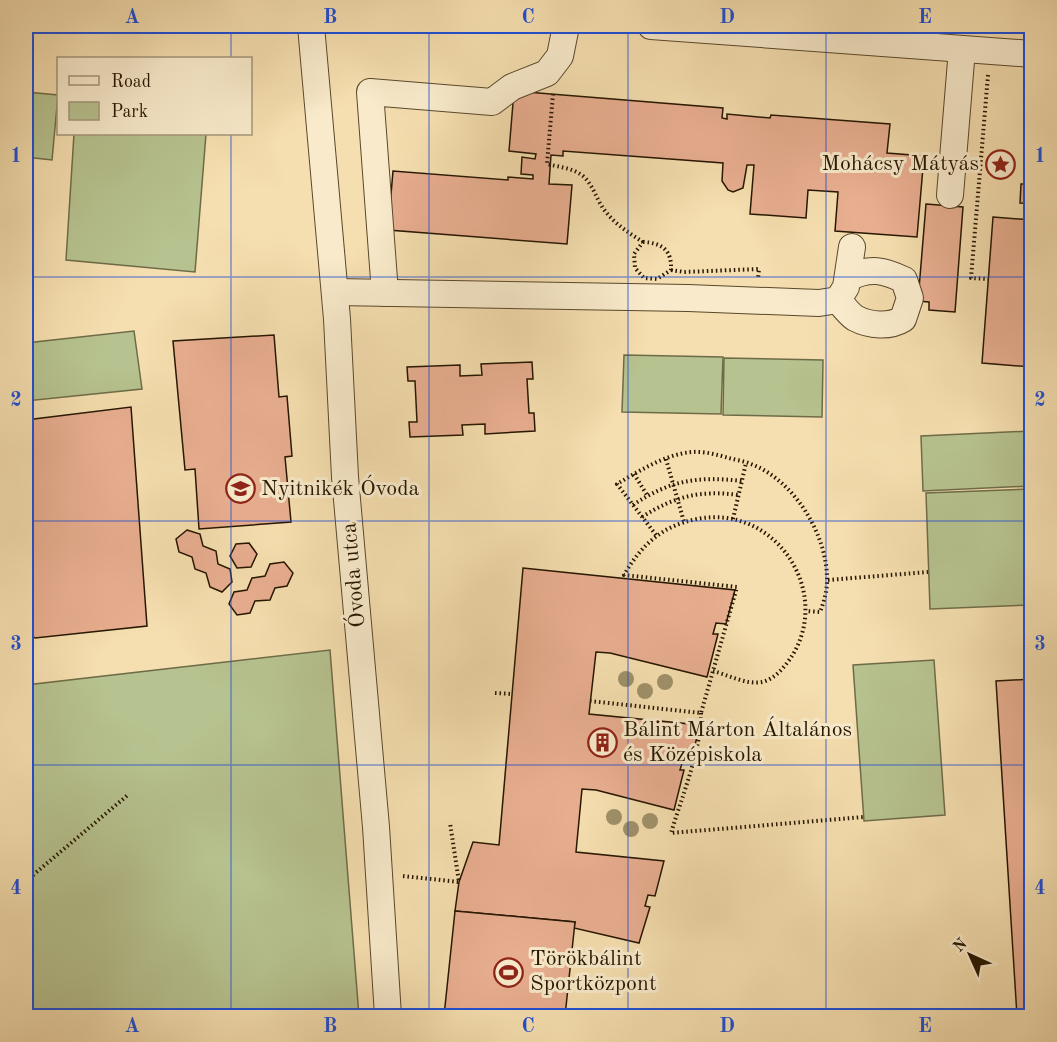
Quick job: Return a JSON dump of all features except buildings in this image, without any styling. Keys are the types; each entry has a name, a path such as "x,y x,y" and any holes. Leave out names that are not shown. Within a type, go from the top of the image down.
{"street":[{"name":"Óvoda utca","path":"311,26 335,292 345,477 388,1017"},
{"path":"385,293 370,92 492,102 512,87 547,73 560,56 566,26"},
{"path":"651,26 1032,54"},
{"path":"950,195 962,49"},
{"path":"335,292 688,298 819,303 843,289 852,247"}],"path":[{"path":"988,279 971,278 990,51"},
{"path":"547,73 553,94 547,164 569,169 583,176 593,188 604,210 625,231 643,242 657,243 667,251 671,259 670,270 657,279 644,278 635,268 634,254 643,242"},
{"path":"656,535 617,484 666,459 693,452 751,464 779,481 801,502 815,527 824,552 828,580 820,612 806,611"},
{"path":"666,459 684,522"},
{"path":"733,519 746,463"},
{"path":"634,474 647,495"},
{"path":"633,505 647,495 674,484 701,478 742,481"},
{"path":"642,517 659,506 684,496 715,492 739,495"},
{"path":"713,671 754,682 765,682 782,670 794,654 804,628 806,611 801,580 785,550 765,532 747,523 711,517 684,522 656,535 635,556 624,575 737,586 701,713 701,726 671,833 864,817"},
{"path":"828,580 928,572"},
{"path":"495,693 512,694"},
{"path":"590,701 701,713"},
{"path":"26,881 129,794"},
{"path":"378,872 459,882 450,823"}],"green space":[{"path":"26,92 57,95 52,160 26,157"},
{"path":"74,135 206,135 195,272 66,260"},
{"path":"134,331 142,389 26,401 26,343"},
{"path":"624,355 723,357 721,414 622,412"},
{"path":"724,358 823,360 822,417 723,415"},
{"path":"1031,431 1031,486 923,491 921,436"},
{"path":"1031,489 1031,605 930,609 926,493"},
{"path":"330,650 359,1016 26,1016 26,685"},
{"path":"934,660 945,815 864,821 853,665"}],"place":[{"name":"Mohácsy Mátyás","path":"1000,164"},
{"name":"Nyitnikék Óvoda","path":"240,489"},
{"name":"Bálint Márton Általános és Középiskola","path":"602,743"},
{"name":"Törökbálint Sportközpont","path":"509,972"}]}
